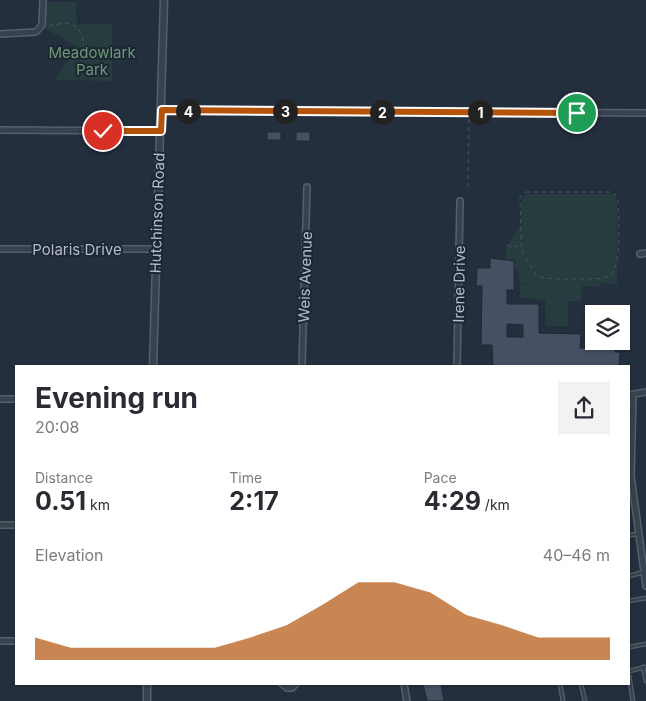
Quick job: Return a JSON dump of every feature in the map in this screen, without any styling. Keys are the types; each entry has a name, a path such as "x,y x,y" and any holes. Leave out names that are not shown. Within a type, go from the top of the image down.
{"street":[{"path":"0,34 32,34 40,28 43,0"},
{"name":"Hutchinson Road","path":"153,365 155,249 162,110 164,0"},
{"path":"162,110 646,113"},
{"path":"0,130 161,131"},
{"name":"Weis Avenue","path":"302,365 308,187"},
{"name":"Irene Drive","path":"457,365 460,201"},
{"name":"Polaris Drive","path":"0,249 155,249"},
{"path":"640,254 646,253"},
{"path":"646,392 631,395 631,496 639,534 646,586"},
{"path":"0,399 15,399"},
{"path":"0,525 15,525"},
{"path":"0,641 15,641"},
{"path":"147,685 147,701"},
{"path":"283,685 287,688 292,688 295,685"},
{"path":"404,685 407,701"}],"lane":[{"path":"630,535 639,534"},
{"path":"630,576 644,572"},
{"path":"630,601 646,598"},
{"path":"630,647 646,644"},
{"path":"630,671 645,667 646,681"},
{"path":"630,682 633,701"},
{"path":"560,685 563,701"},
{"path":"582,685 585,701"}],"path":[{"path":"48,25 66,23 79,29 84,39 84,50"},
{"path":"469,116 468,185 470,190"},
{"path":"526,192 609,192 618,197 617,268 609,276 591,279 558,279 537,276 524,254 522,245 520,197 526,192"},
{"path":"508,245 512,248 522,245"}],"green space":[{"name":"Meadowlark Park","path":"47,2 76,2 77,24 112,24 112,81 55,80 77,47 45,28"},
{"path":"526,194 612,194 617,199 617,284 601,283 600,287 582,286 581,301 568,301 568,326 546,326 545,300 520,297 520,284 544,284 519,283 519,269 512,269 512,260 506,260 506,244 509,244 521,226 521,199"}],"building":[{"path":"267,132 281,132 281,140 267,140"},
{"path":"296,132 310,132 310,141 296,141"},
{"path":"490,258 514,261 514,290 507,290 507,304 539,304 539,333 581,334 580,348 585,348 585,350 615,350 615,352 620,352 619,365 493,365 492,345 481,345 482,286 476,286 477,268 490,268","holes":["507,324 523,325 523,337 507,337"]},
{"path":"423,685 441,685 444,701 427,701"}],"route":[{"path":"103,131 161,131 162,110 577,113"}]}
